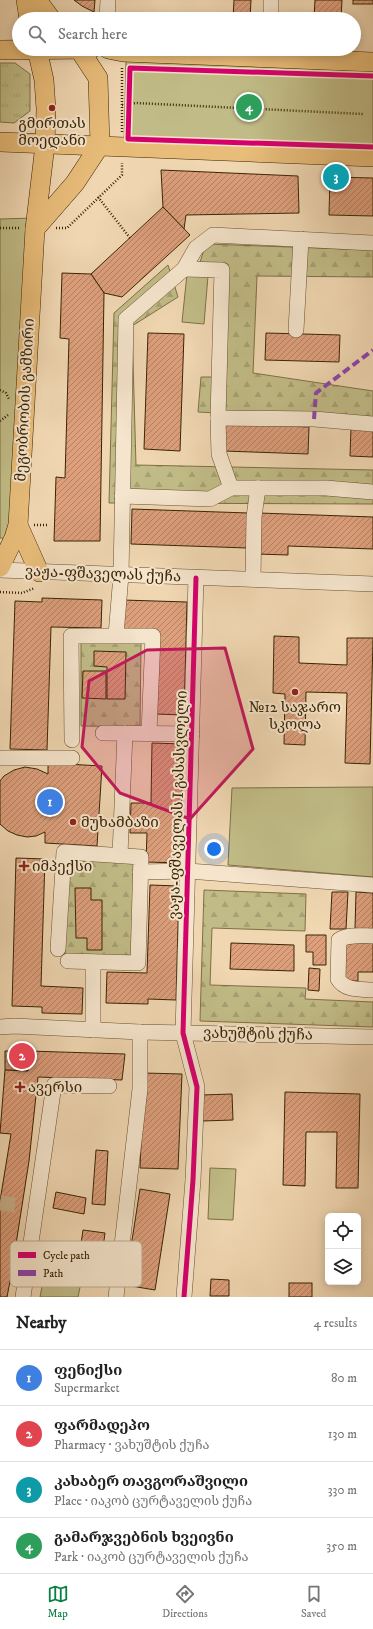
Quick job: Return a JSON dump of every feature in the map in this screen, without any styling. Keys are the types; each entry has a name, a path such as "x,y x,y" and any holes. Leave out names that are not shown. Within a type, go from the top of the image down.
{"main road":[{"path":"26,0 29,12"},
{"path":"37,0 46,12"},
{"path":"0,50 12,50"},
{"path":"35,229 45,145 46,109 44,80 38,56"},
{"path":"35,229 75,183 100,145 98,78 84,56"},
{"path":"296,56 373,62"},
{"path":"0,142 373,157"},
{"name":"მეგობრობის გამზირი","path":"0,568 14,538 18,525 35,229"},
{"path":"18,525 39,572"}],"street":[{"path":"107,12 108,0"},
{"path":"271,0 271,12"},
{"path":"116,635 121,575 126,319 184,269 196,248 213,235 373,243"},
{"path":"296,330 301,239"},
{"path":"184,269 222,270 218,418 219,454 232,488"},
{"path":"218,418 314,419 373,424"},
{"path":"122,496 210,499 232,488 326,488 373,492"},
{"path":"254,580 254,517 258,488"},
{"name":"ვაჟა-ფშაველას ქუჩა","path":"0,568 39,572 373,584"},
{"name":"ვაჟა-ფშაველას I გასასვლელი","path":"184,1297 193,1180 197,1087 183,1033 196,578"},
{"path":"72,740 71,636 153,636 149,733"},
{"path":"103,733 192,734"},
{"path":"120,856 125,733"},
{"path":"0,758 72,758"},
{"path":"58,949 64,852 140,857 138,963 68,961"},
{"path":"140,872 188,871"},
{"name":"ვაჟა-ფშაველას I გასასვლელი","path":"188,871 373,885"},
{"path":"373,936 343,937 339,940 338,980 347,988 373,990"},
{"path":"93,962 93,1030"},
{"name":"ვახუშტის ქუჩა","path":"0,1027 140,1032 373,1037"},
{"path":"122,1241 140,1089 140,1032"},
{"path":"27,1241 29,1207 54,1085 109,1086"},
{"path":"23,1297 24,1287"},
{"path":"116,1297 117,1287"}],"path":[{"path":"129,111 130,97"},
{"path":"122,105 129,104 363,114"},
{"path":"98,198 130,238"},
{"path":"0,390 6,393 10,404"},
{"path":"0,421 8,415 10,409"}],"highlighted area":[{"path":"225,648 253,749 190,819 120,793 82,747 89,681 147,650"}],"green space":[{"path":"126,61 373,71 373,153 124,144"},
{"path":"0,63 15,63 30,74 30,111 14,123 0,122"},
{"path":"33,218 12,539 0,538 0,219"},
{"path":"206,244 373,250 373,277 257,276 253,373 373,391 373,421 198,412 201,377 226,377 228,264 199,265"},
{"path":"168,265 178,297 132,326 136,465 373,470 373,504 109,503 114,313"},
{"path":"187,274 208,276 204,324 182,322"},
{"path":"81,642 141,643 140,727 81,726"},
{"path":"373,787 373,877 228,865 232,788"},
{"path":"67,861 134,862 132,957 65,955"},
{"path":"204,890 306,894 305,931 212,928 210,985 306,988 305,999 373,1002 373,1027 200,1021"},
{"path":"210,1168 236,1169 233,1220 208,1219"},
{"path":"42,1287 80,1287 78,1297 40,1297"}],"building":[{"path":"74,0 95,0 94,12 82,6"},
{"path":"234,0 251,0 250,12 233,12"},
{"path":"315,0 342,0 341,12 314,12"},
{"path":"353,0 373,0 373,4 353,4"},
{"path":"161,170 298,176 299,213 186,215 184,229 163,207"},
{"path":"330,177 373,178 373,216 329,215"},
{"path":"163,207 190,235 122,297 104,293 91,274"},
{"path":"62,273 91,274 104,293 100,541 54,541 56,477 65,478 69,339 60,338"},
{"path":"148,333 184,334 180,451 144,449"},
{"path":"266,333 340,335 339,362 265,360"},
{"path":"225,424 309,427 308,454 224,451"},
{"path":"351,428 373,428 373,457 350,456"},
{"path":"132,509 248,513 247,548 131,544"},
{"path":"259,513 373,517 373,549 288,546 288,555 257,554"},
{"path":"42,598 102,600 101,628 51,627 47,750 10,749 15,601 42,602"},
{"path":"123,600 187,602 184,715 155,714 157,630 122,629"},
{"path":"274,636 299,637 299,663 347,665 347,638 373,638 370,764 345,763 347,693 306,692 305,745 284,744 285,694 273,693"},
{"path":"94,651 126,652 125,699 107,699 107,667 94,666"},
{"path":"83,671 106,671 106,699 82,698"},
{"path":"152,743 183,744 180,863 146,862 147,833 130,833 131,803 151,803"},
{"path":"48,763 102,766 97,846 45,843 45,832 36,836 27,837 8,831 0,824 0,781 4,776 14,770 25,767 37,769 48,774"},
{"path":"16,858 45,859 41,986 83,988 82,1014 42,1013 42,1007 12,1006"},
{"path":"150,885 179,886 176,1000 148,999 148,1004 106,1003 107,972 147,973"},
{"path":"75,888 91,888 91,900 102,900 102,950 87,950 87,938 76,938"},
{"path":"332,892 348,892 346,929 330,929"},
{"path":"356,892 373,893 373,929 355,929"},
{"path":"306,935 326,935 326,965 313,965 313,952 306,952"},
{"path":"231,943 294,945 294,971 230,969"},
{"path":"345,943 373,943 373,972 358,972 358,981 345,981"},
{"path":"309,968 320,969 319,991 308,990"},
{"path":"5,1051 28,1051 28,1071 5,1070"},
{"path":"28,1051 125,1054 122,1080 38,1077 29,1161 16,1241 10,1241 10,1281 7,1297 0,1297 0,1201 11,1134 0,1133 5,1070 28,1071"},
{"path":"144,1073 182,1074 178,1169 140,1168"},
{"path":"285,1092 360,1094 358,1188 336,1188 337,1132 306,1132 305,1186 283,1185"},
{"path":"232,1094 233,1120 202,1121 201,1095"},
{"path":"96,1150 108,1151 105,1205 92,1204"},
{"path":"140,1189 170,1194 155,1290 137,1287 142,1287 142,1241 132,1241"},
{"path":"56,1192 86,1198 84,1214 53,1208"},
{"path":"83,1230 105,1233 104,1241 81,1241"},
{"path":"211,1279 229,1280 229,1296 210,1296"},
{"path":"289,1283 312,1283 312,1297 289,1297"}],"tunnel":[{"path":"0,1203 22,1206"}],"marked path":[{"path":"314,419 316,393 373,350"}],"cycle path":[{"path":"373,76 130,68 128,139 373,147"},
{"path":"184,1297 193,1180 197,1087 183,1033 196,578"}],"place":[{"name":"გამარჯვებნის ხვეივნი","path":"249,107"},
{"name":"გმირთას მოედანი","path":"52,108"},
{"name":"კახაბერ თავგორაშვილი","path":"336,177"},
{"name":"№12 საჯარო სკოლა","path":"295,692"},
{"name":"ფენიქსი","path":"50,802"},
{"name":"მუხამბაზი","path":"73,822"},
{"name":"იმპექსი","path":"24,866"},
{"name":"ფარმადეპო","path":"22,1056"},
{"name":"ავერსი","path":"20,1087"}]}
